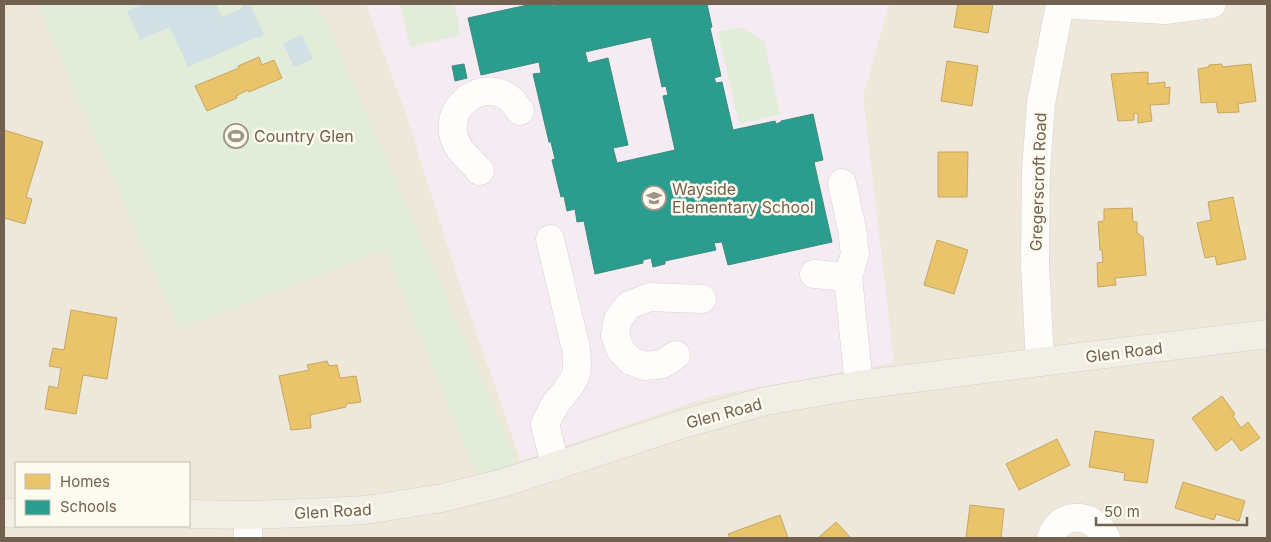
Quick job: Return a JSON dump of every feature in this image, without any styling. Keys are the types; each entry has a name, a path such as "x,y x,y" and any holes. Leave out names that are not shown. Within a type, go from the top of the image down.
{"main road":[{"name":"Glen Road","path":"190,514 248,526 304,513 366,510 442,498 503,483 683,424 766,401 859,385 1267,334"}],"street":[{"path":"1060,4 1165,10 1212,4"},
{"name":"Gregerscroft Road","path":"1040,362 1034,264 1036,170 1041,103 1060,4"},
{"path":"480,171 457,145 453,133 453,118 460,105 471,95 488,91 501,93 512,100 520,111"},
{"path":"842,183 852,229 855,254 848,277 859,385"},
{"path":"550,239 578,364 575,378 544,424 555,466"},
{"path":"814,274 848,277"},
{"path":"676,355 663,364 645,366 631,361 621,351 615,336 618,319 628,305 650,297 702,299"},
{"path":"1051,538 1057,526 1064,521 1080,518 1096,523 1106,538"}],"shaded area":[{"path":"4,4 1267,4 1267,538 4,538"},
{"path":"143,4 216,4 222,17 243,8 242,4 250,4 264,35 188,67 170,27 140,40 127,11"},
{"name":"Wayside Elementary School","path":"366,4 889,4 863,96 894,363 711,396 521,461 459,282 406,114"},
{"path":"302,35 313,59 294,67 283,43"}],"green space":[{"name":"Country Glen","path":"38,4 314,4 326,20 519,464 478,479 385,250 179,329"},
{"path":"400,4 454,4 461,35 410,47"},
{"path":"740,27 764,41 780,114 739,124 718,32"}],"building: Homes":[{"path":"958,4 993,4 988,33 954,27"},
{"path":"259,57 262,65 274,60 282,78 249,92 248,90 236,96 237,98 207,111 195,86 239,68 238,66"},
{"path":"947,61 978,66 972,106 941,101"},
{"path":"1222,64 1222,67 1251,64 1256,101 1238,104 1239,112 1218,113 1216,102 1201,103 1198,69 1209,67 1209,65"},
{"path":"1148,72 1148,84 1165,82 1165,88 1170,87 1169,104 1150,105 1152,121 1138,123 1138,114 1134,113 1134,120 1118,121 1111,74"},
{"path":"4,130 43,142 26,197 32,199 25,224 4,218"},
{"path":"938,152 968,152 967,197 938,197"},
{"path":"1233,197 1246,259 1217,265 1215,256 1205,258 1197,223 1211,220 1208,202"},
{"path":"1132,208 1133,222 1137,222 1137,233 1143,237 1146,275 1115,278 1116,285 1098,287 1097,263 1103,262 1098,222 1104,221 1104,209"},
{"path":"937,240 968,250 954,294 924,285"},
{"path":"71,310 117,318 107,379 83,375 76,414 45,409 49,386 58,388 61,368 49,366 53,348 64,350"},
{"path":"327,361 329,366 337,365 340,378 356,376 361,402 346,404 346,407 310,415 311,428 291,430 279,376 309,370 307,365"},
{"path":"1222,396 1235,414 1233,416 1241,428 1248,422 1260,438 1241,451 1232,439 1216,451 1192,418"},
{"path":"1095,431 1154,440 1147,483 1124,480 1125,473 1089,467"},
{"path":"1057,439 1070,465 1019,490 1006,464"},
{"path":"1183,482 1245,501 1239,521 1216,514 1214,520 1175,508"},
{"path":"970,505 1004,509 1001,538 966,538"},
{"path":"780,515 788,538 730,538 728,534"},
{"path":"836,522 851,538 818,538"}],"building: Schools":[{"path":"532,4 552,4 553,6 560,4 707,4 712,27 710,28 721,76 714,78 716,83 722,82 733,130 775,121 776,124 781,121 813,114 823,160 814,162 832,242 728,265 722,242 714,243 716,250 665,261 665,264 653,267 651,258 643,260 643,263 595,274 584,221 577,222 575,209 567,211 564,196 561,197 552,160 555,159 551,142 549,142 533,74 541,73 539,62 481,75 468,18","holes":["651,37 662,87 666,86 668,95 663,96 675,150 617,163 613,148 628,145 608,58 588,63 585,52"]},
{"path":"464,64 467,78 455,81 452,66"}],"place":[{"name":"Country Glen","path":"236,136"},
{"name":"Wayside Elementary School","path":"654,198"}]}
